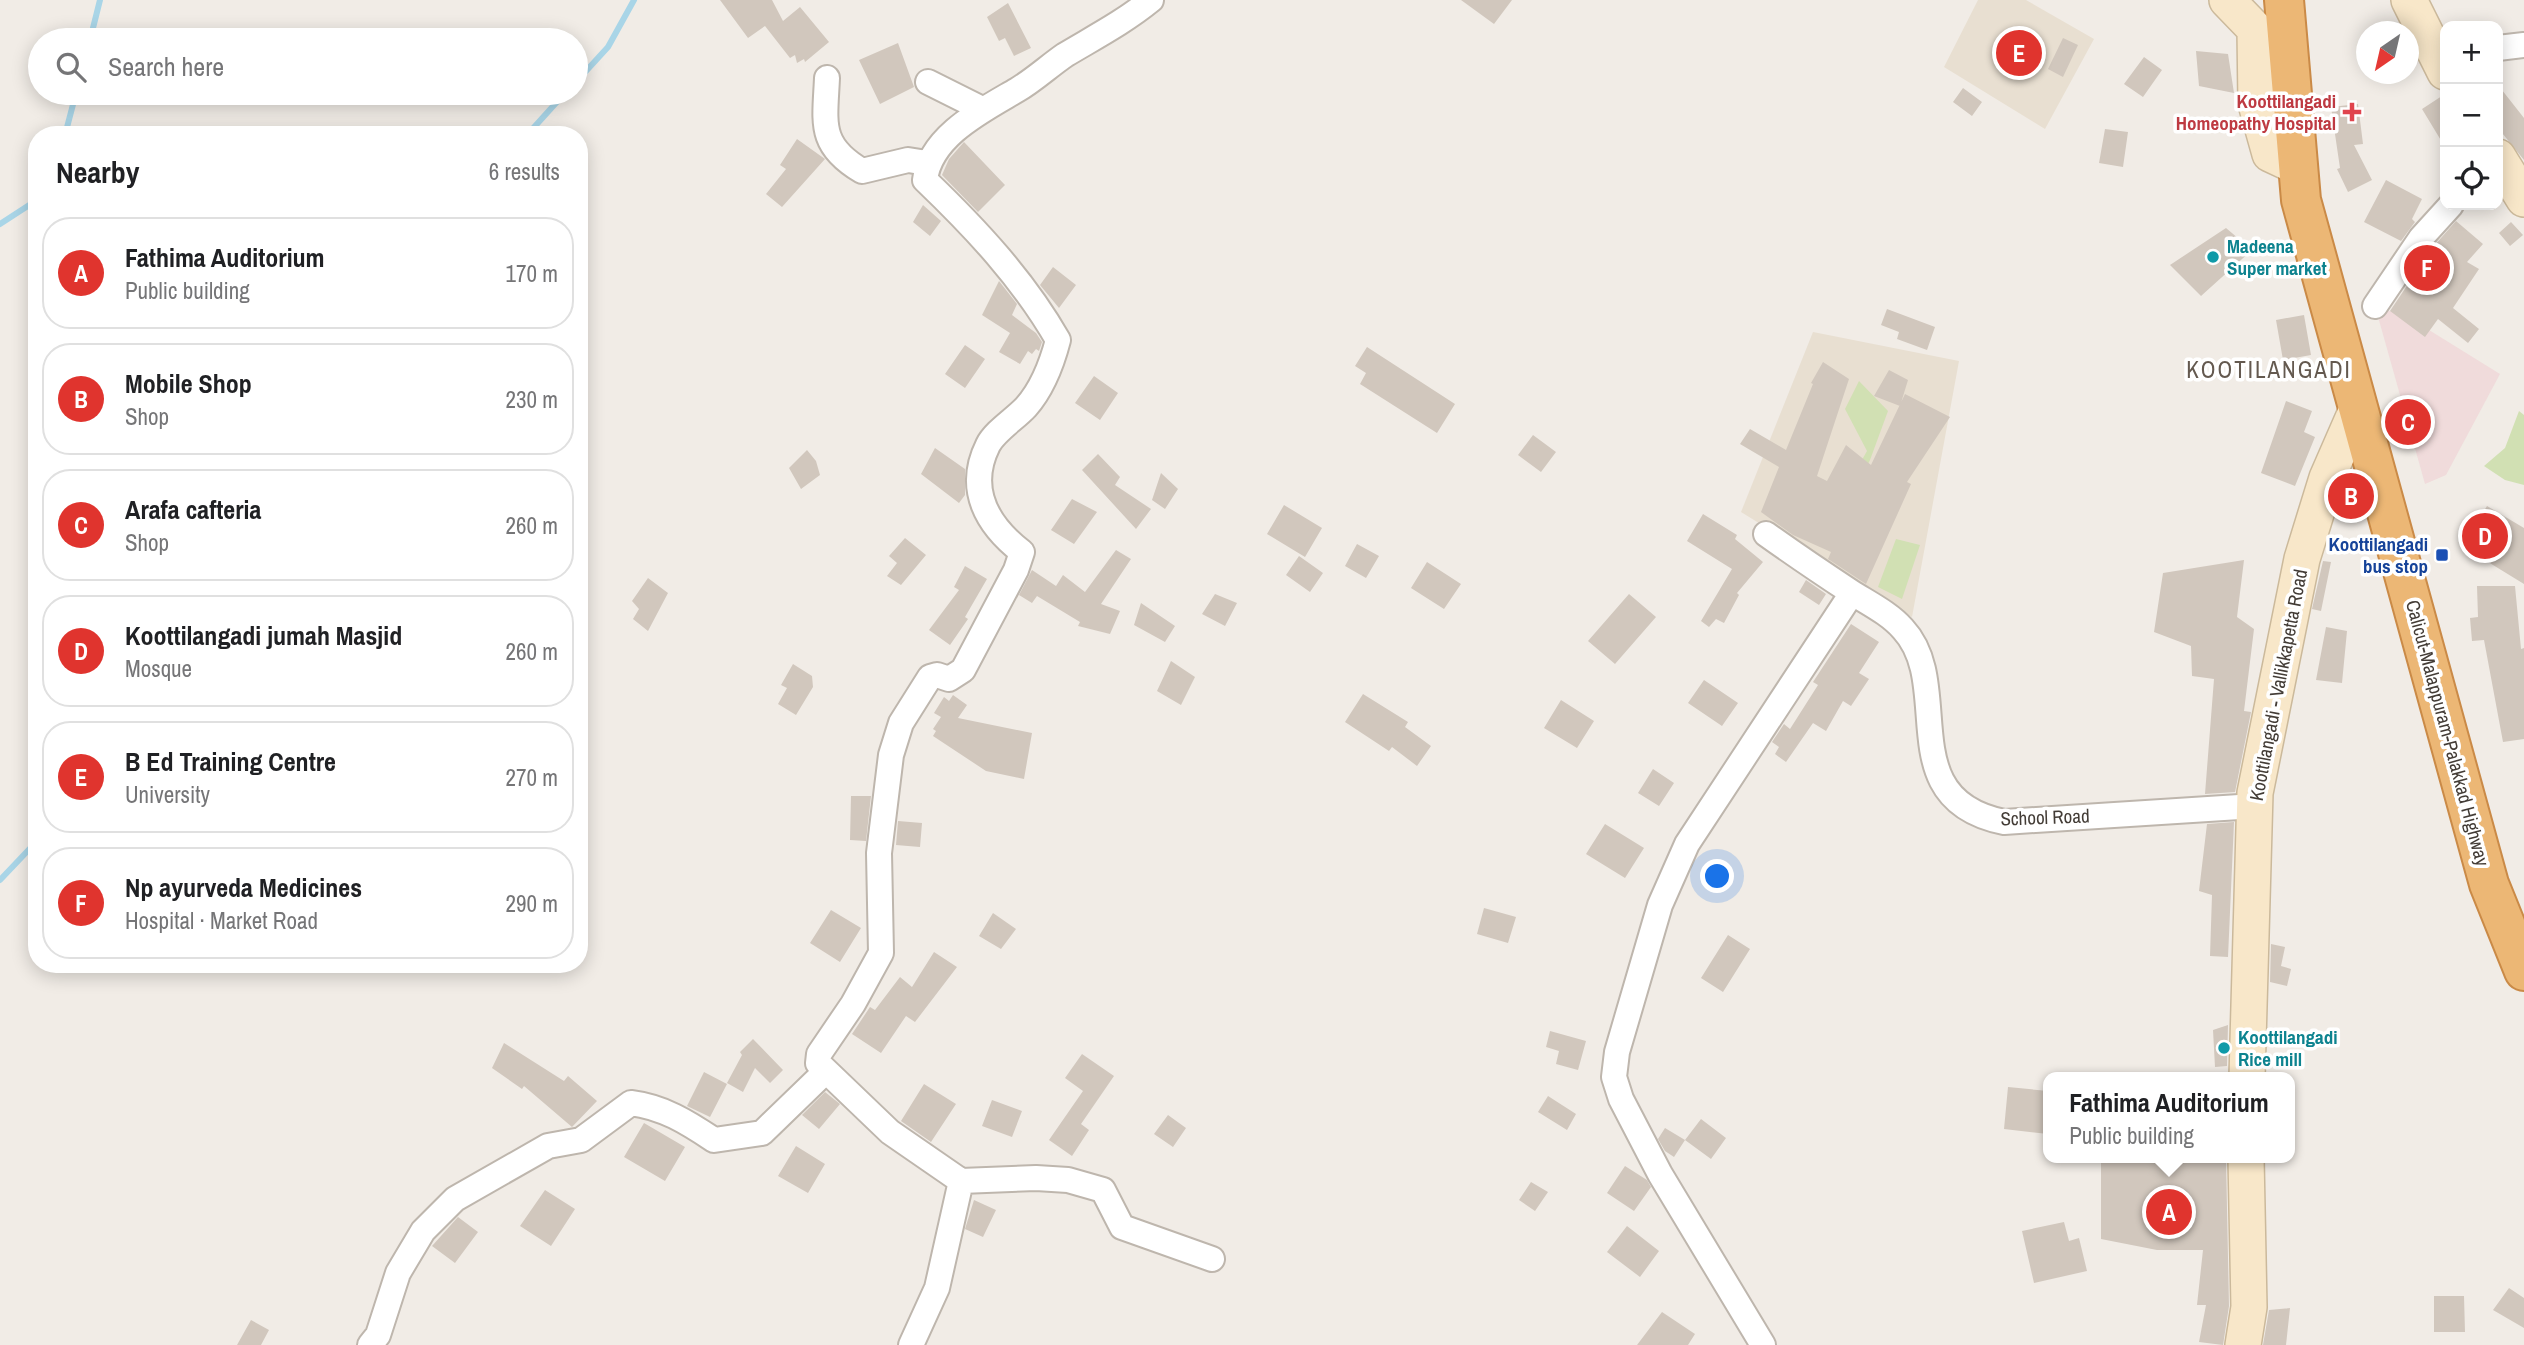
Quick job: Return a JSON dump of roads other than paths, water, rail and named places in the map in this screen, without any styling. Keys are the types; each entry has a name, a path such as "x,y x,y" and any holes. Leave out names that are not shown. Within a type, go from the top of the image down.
{"highway":[{"name":"Calicut-Malappuram-Palakkad Highway","path":"2284,0 2301,200 2354,417 2489,884 2524,971"}],"main road":[{"path":"2227,0 2255,29 2256,104 2270,154 2298,167"},
{"path":"2409,0 2440,59"},
{"path":"2503,169 2524,199"},
{"name":"Koottilangadi - Vallikkapetta Road","path":"2246,1072 2255,806 2302,559 2327,478 2354,417"},
{"path":"2243,1345 2249,1307 2246,1163"}],"street":[{"path":"1151,0 1125,21 1065,56 1018,89 980,108 960,125 927,163 925,180 972,224 1009,268 1058,340 1052,364 1028,405 988,443 979,476 983,506 996,531 1022,552 1016,570 962,670 949,679 937,675 930,677 901,723 891,755 879,853 881,953 853,1004 819,1054 818,1063 890,1132 961,1181 1036,1178 1068,1180 1103,1190 1122,1227 1212,1259"},
{"path":"2503,47 2524,45"},
{"path":"827,78 825,133 843,160 862,172 908,160 927,163"},
{"path":"928,82 980,108"},
{"path":"2375,306 2421,237 2446,210"},
{"name":"School Road","path":"1766,534 1905,630 1924,676 1929,744 1947,788 1962,806 1979,817 2004,822 2255,806"},
{"path":"1763,1345 1660,1174 1627,1110 1614,1077 1617,1052 1660,905 1687,844 1852,593"},
{"path":"370,1345 378,1335 398,1273 423,1231 455,1199 548,1146 581,1140 631,1103 654,1106 714,1140 762,1133 825,1072"},
{"path":"911,1345 937,1288 961,1181"}],"waterway":[{"path":"93,28 100,0"},
{"path":"588,69 608,47 634,0"},
{"path":"67,126 73,105"},
{"path":"535,126 554,105"},
{"path":"0,224 28,206"},
{"path":"0,880 28,850"}],"place":[{"name":"B Ed Training Centre","path":"2019,53"},
{"name":"Koottilangadi Homeopathy Hospital","path":"2352,112"},
{"name":"Madeena Super market","path":"2213,257"},
{"name":"Np ayurveda Medicines","path":"2427,268"},
{"name":"Arafa cafteria","path":"2408,422"},
{"name":"Mobile Shop","path":"2351,496"},
{"name":"Koottilangadi jumah Masjid","path":"2485,536"},
{"name":"Koottilangadi bus stop","path":"2442,555"},
{"name":"Koottilangadi Rice mill","path":"2224,1048"},
{"name":"Fathima Auditorium","path":"2169,1212"}],"district":[{"name":"KOOTILANGADI","path":"2269,369"}]}
